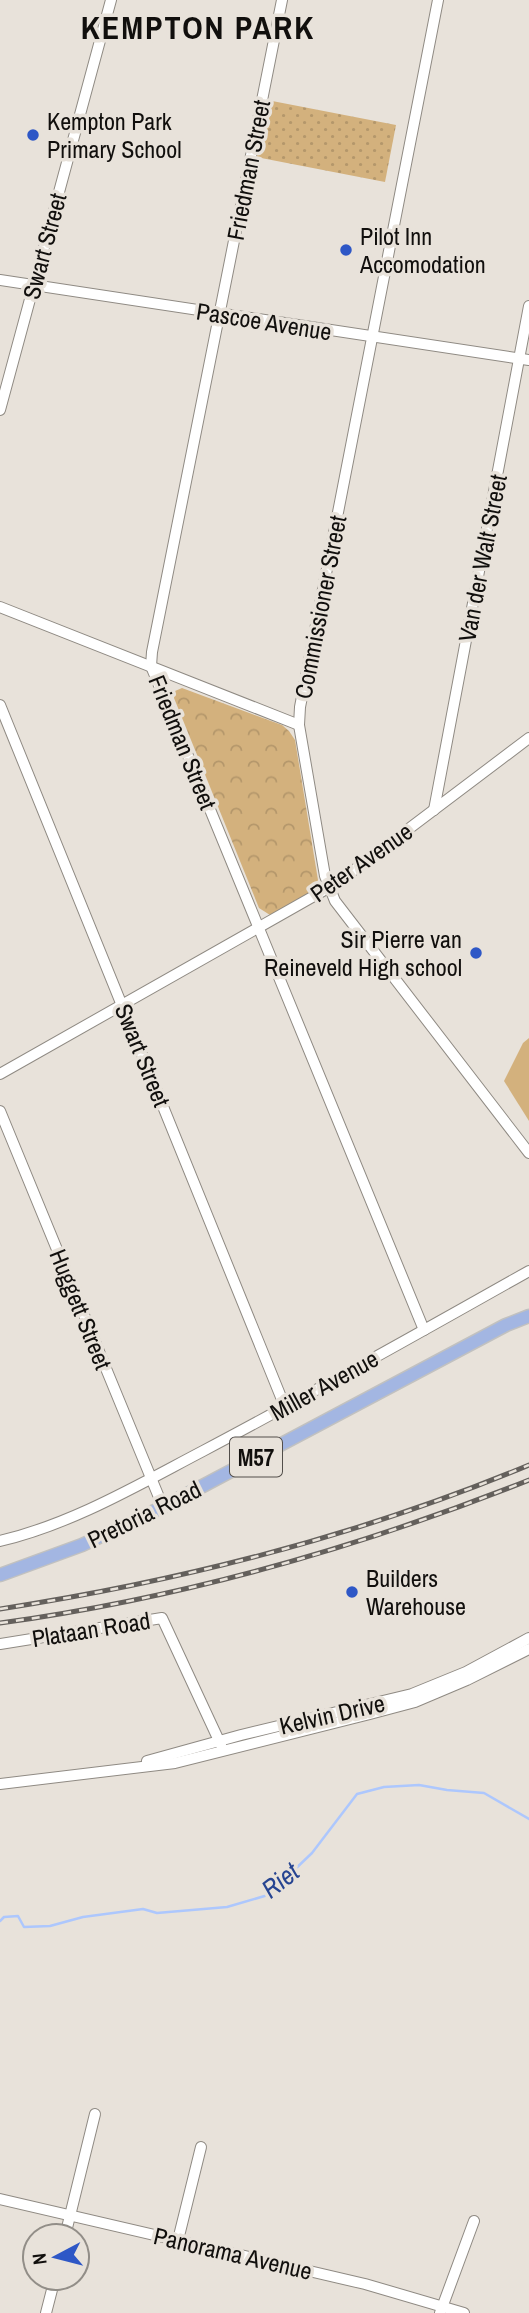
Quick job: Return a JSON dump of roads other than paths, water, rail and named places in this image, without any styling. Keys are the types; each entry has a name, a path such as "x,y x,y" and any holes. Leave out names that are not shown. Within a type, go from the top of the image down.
{"main road":[{"name":"Pretoria Road","path":"506,1325 529,1308"},
{"name":"Pretoria Road","path":"0,1575 82,1545 163,1507 506,1325 529,1316"}],"street":[{"name":"Swart Street","path":"0,410 111,0"},
{"name":"Friedman Street","path":"282,0 152,652 152,666 424,1330"},
{"name":"Commissioner Street","path":"438,0 300,707 299,725 328,888 341,910 529,1153"},
{"name":"Pascoe Avenue","path":"0,280 525,359"},
{"name":"Van der Walt Street","path":"434,810 525,359 529,306"},
{"path":"0,607 299,725"},
{"name":"Swart Street","path":"0,705 285,1407"},
{"name":"Peter Avenue","path":"0,1074 328,888 529,738"},
{"name":"Huggett Street","path":"0,1111 163,1507"},
{"name":"Miller Avenue","path":"2,1541 52,1525 150,1479 529,1271"},
{"path":"0,1529 2,1541"},
{"name":"Plataan Road","path":"0,1644 162,1618 221,1745"},
{"name":"Kelvin Drive","path":"0,1784 175,1763 221,1745 412,1694 466,1672 529,1638"},
{"name":"Kelvin Drive","path":"221,1745 415,1702 529,1649"},
{"path":"68,2222 94,2115"},
{"path":"178,2240 201,2147"},
{"name":"Panorama Avenue","path":"0,2199 365,2284 441,2309 464,2313"},
{"path":"441,2309 474,2221"},
{"path":"47,2313 52,2292"}],"waterway":[{"name":"Riet","path":"0,1921 4,1917 18,1916 24,1927 50,1926 83,1917 143,1909 157,1913 227,1907 268,1895 312,1853 357,1794 384,1787 419,1785 484,1793 529,1819"}],"railway":[{"path":"0,1609 136,1585 269,1553 400,1514 529,1465"},
{"path":"0,1623 136,1600 269,1568 400,1528 529,1480"}],"place":[{"name":"Kempton Park Primary School","path":"33,135"},
{"name":"Pilot Inn Accomodation","path":"346,250"},
{"name":"Sir Pierre van Reineveld High school","path":"476,953"},
{"name":"Builders Warehouse","path":"352,1592"}],"district":[{"name":"KEMPTON PARK","path":"198,27"}]}
